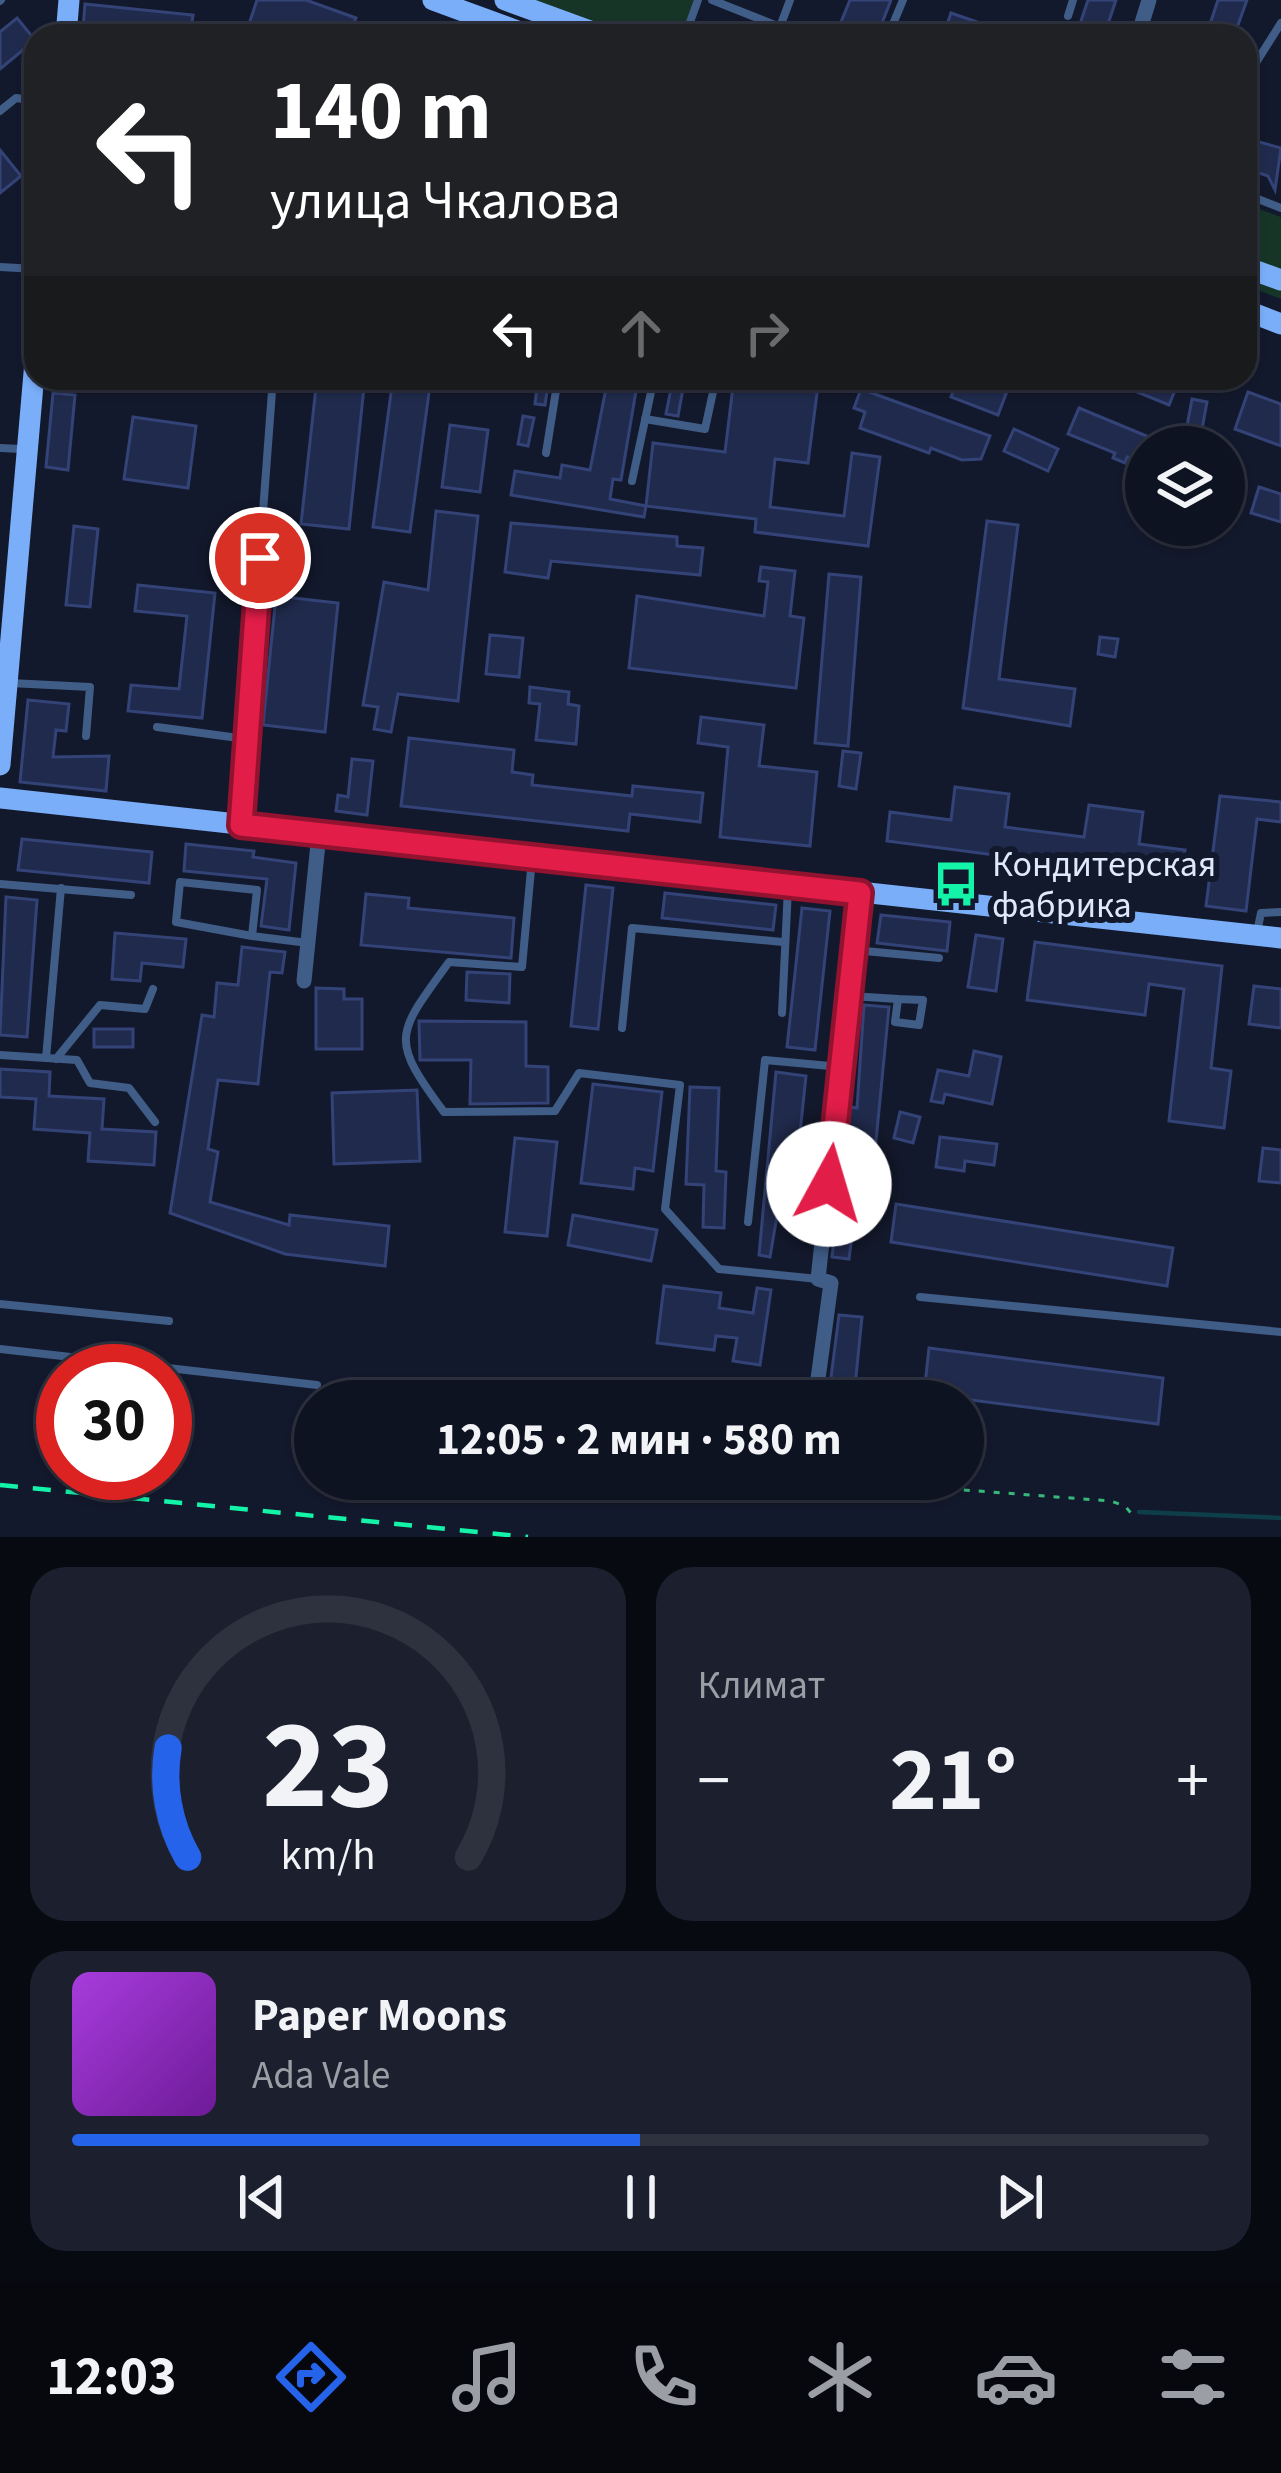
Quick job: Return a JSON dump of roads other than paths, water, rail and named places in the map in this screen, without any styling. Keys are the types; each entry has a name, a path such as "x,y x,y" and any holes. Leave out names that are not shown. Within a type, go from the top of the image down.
{"street":[{"path":"433,0 498,24"},
{"path":"505,0 571,24"},
{"path":"0,765 10,683 8,624 33,390"},
{"path":"0,798 1281,938"},
{"path":"304,980 319,834"},
{"path":"817,1380 831,1283 818,1279 860,893"}],"lane":[{"path":"712,0 772,24"},
{"path":"1067,16 1073,0"},
{"path":"1257,61 1281,23"},
{"path":"241,825 272,390"},
{"path":"546,453 556,390"},
{"path":"632,481 651,390"},
{"path":"645,419 705,429 713,390"},
{"path":"0,448 29,449"},
{"path":"10,683 90,687 86,736"},
{"path":"157,727 246,739"},
{"path":"532,858 522,968 449,962 406,1021 406,1060 444,1112 555,1111 579,1073 680,1085 665,1209 719,1269 818,1279"},
{"path":"252,936 256,890 180,882 176,922 252,936 308,943"},
{"path":"0,884 131,895"},
{"path":"782,1013 788,886"},
{"path":"51,1058 62,888"},
{"path":"1257,935 1261,913 1281,912"},
{"path":"622,1028 632,928 783,942"},
{"path":"854,950 939,958"},
{"path":"51,1058 100,1005 145,1009 153,989"},
{"path":"850,996 923,1000 919,1024 896,1022 898,999"},
{"path":"0,1055 76,1060 90,1083 129,1088 155,1122"},
{"path":"748,1222 765,1060 842,1067"},
{"path":"920,1298 1281,1332"},
{"path":"0,1304 169,1321"},
{"path":"0,1349 294,1382"}],"waterway":[{"path":"1139,1512 1281,1518"}],"railway":[{"path":"0,1485 528,1537"}],"place":[{"name":"Кондитерская фабрика","path":"956,884"}]}
